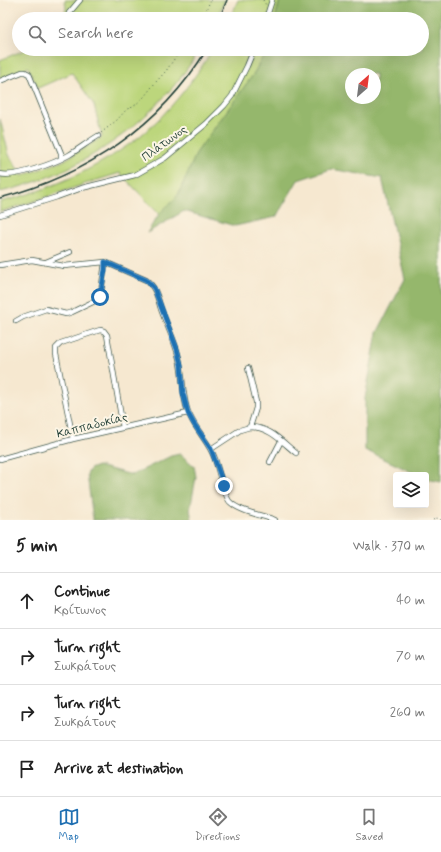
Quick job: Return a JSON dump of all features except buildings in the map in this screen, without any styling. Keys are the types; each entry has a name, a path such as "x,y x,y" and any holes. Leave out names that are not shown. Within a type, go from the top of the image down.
{"street":[{"path":"70,12 80,0"},
{"path":"268,12 272,0"},
{"name":"Πλάτωνος","path":"0,215 82,188 135,174 165,158 206,124 224,106 232,96 251,56"},
{"path":"0,81 22,72 29,74 62,153 61,158"},
{"path":"0,174 12,175 32,170 68,155 98,136"},
{"path":"46,262 70,252"},
{"path":"0,265 29,260 70,266 105,262 146,280 154,288 177,349 181,365 183,393 188,413 211,449 220,473 226,498 229,502 242,509 275,520"},
{"path":"16,321 46,309 66,314 97,300 102,293 105,262"},
{"path":"73,439 56,348 61,343 100,330 104,331 107,335 123,428"},
{"path":"248,368 256,402 256,408 250,428"},
{"name":"Καππαδοκίας","path":"0,459 73,439 188,413"},
{"path":"211,449 240,430 258,427 268,430 296,453"},
{"path":"270,462 281,441"}],"path":[{"path":"205,12 211,0"},
{"path":"98,136 127,109 139,103 166,71 176,56"},
{"path":"433,520 437,518 441,520"}],"green space":[{"path":"65,0 225,0 219,12 65,12"},
{"path":"238,0 280,0 277,12 233,12"},
{"path":"280,0 441,0 441,482 429,480 429,472 412,472 365,450 365,398 377,333 405,279 382,178 331,169 298,180 276,217 235,226 184,211 147,233 159,214 178,195 197,152 253,75 263,56 429,56 429,12 277,12"},
{"path":"12,55 196,56 184,74 163,98 123,135 77,164 26,185 0,192 0,119 9,155 22,176 63,161 102,137 94,105 72,73 38,88 28,67 0,79 0,60"},
{"path":"209,56 263,56 253,75 197,152 178,195 159,214 120,173 0,212 0,202 37,191 73,177 124,148 150,128 160,118 198,73"},
{"path":"180,454 194,466 196,477 190,510 192,520 93,520 87,474 90,469 98,466 132,475 171,456"}],"railway":[{"path":"222,12 227,0"},
{"path":"0,198 32,188 62,176 91,161 118,144 144,124 167,102 188,77 202,56"}],"route":[{"path":"100,297 102,293 105,262 146,280 154,288 177,349 181,365 183,393 190,419 211,449 224,486"}]}
